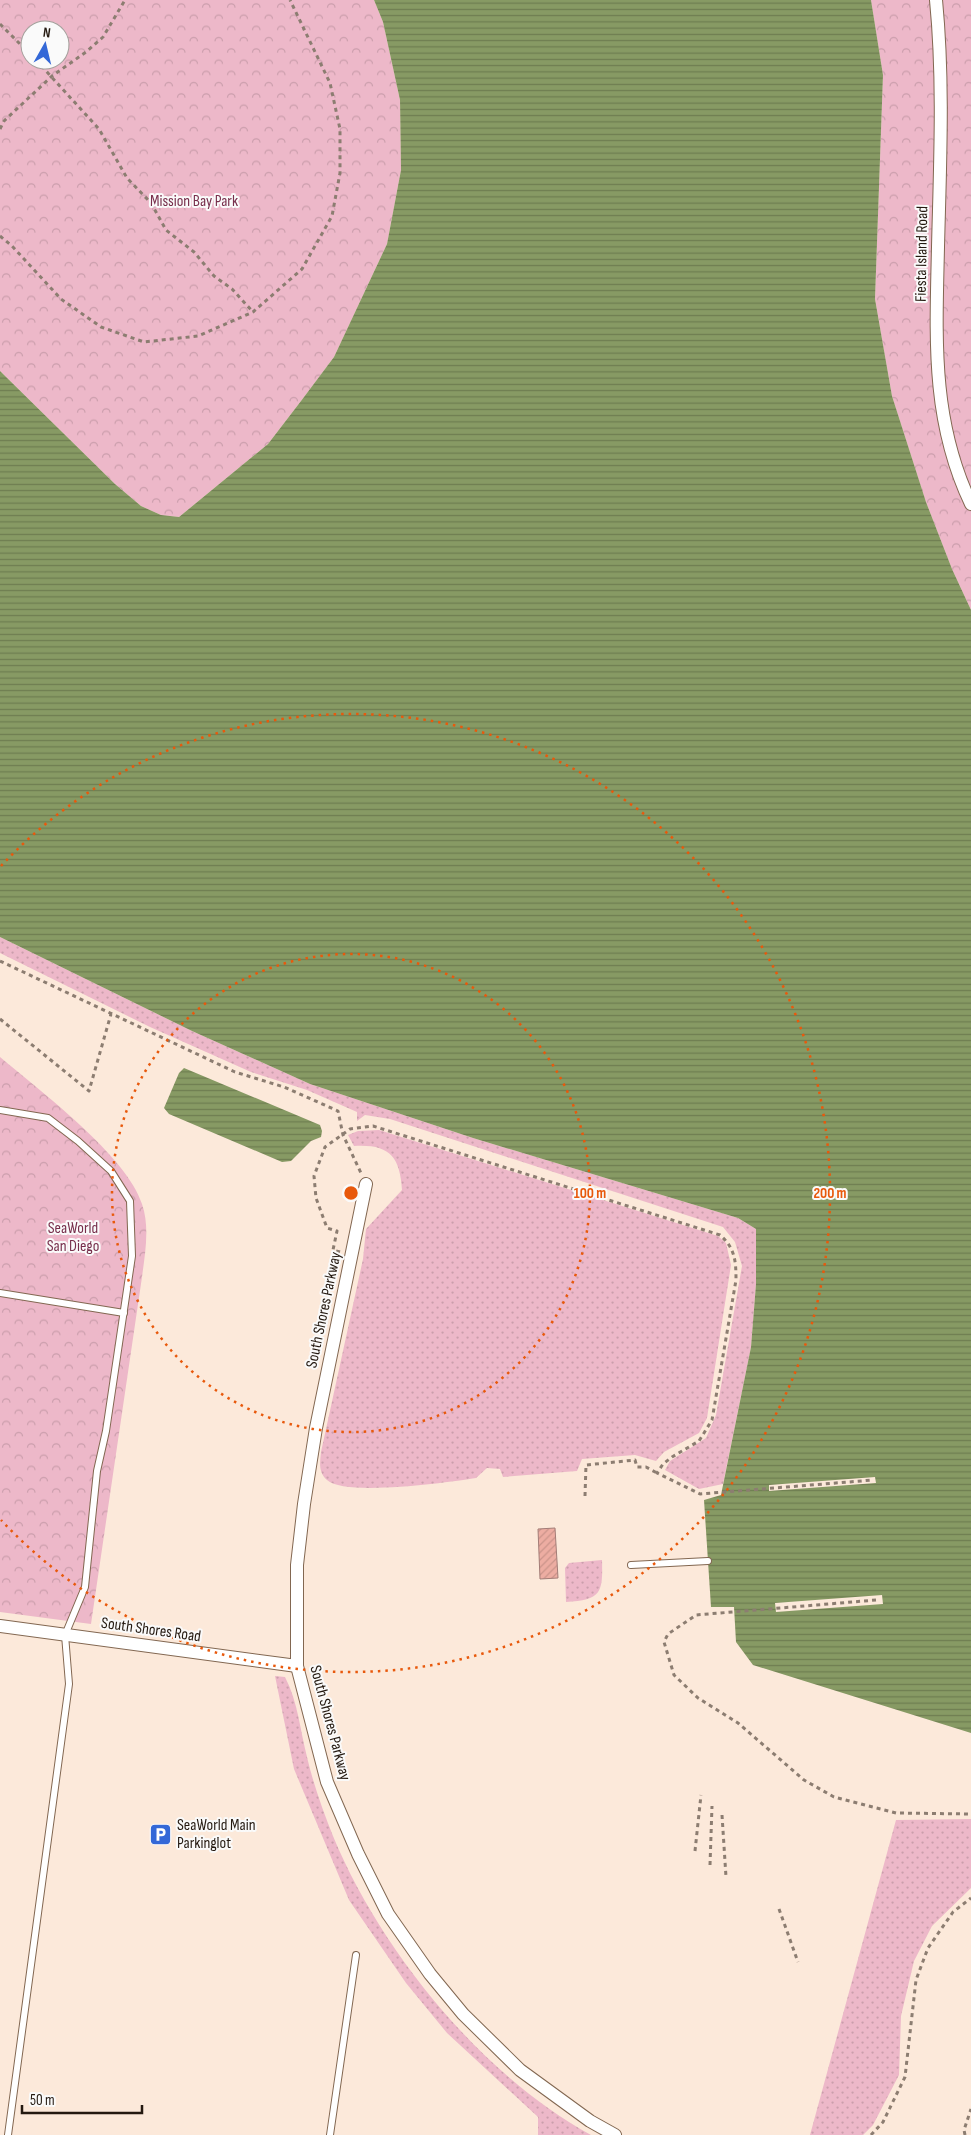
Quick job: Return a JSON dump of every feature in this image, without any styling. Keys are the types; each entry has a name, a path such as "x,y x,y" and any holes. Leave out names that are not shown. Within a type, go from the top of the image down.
{"street":[{"name":"Fiesta Island Road","path":"936,0 942,87 936,346 943,422 952,456 971,504"},
{"name":"South Shores Parkway","path":"366,1184 316,1428 297,1565 297,1666 327,1782 358,1854 388,1914 436,1981 463,2014 520,2070 590,2121 615,2135"},
{"name":"South Shores Road","path":"0,1626 297,1666"}],"lane":[{"path":"0,1110 48,1118 78,1140 111,1171 130,1201 132,1256 106,1432 97,1470 85,1587 69,1621 66,1635 69,1684 8,2135"},
{"path":"0,1292 124,1313"},
{"path":"631,1565 708,1561"},
{"path":"330,2135 356,1955"}],"path":[{"path":"0,129 4,121 52,76 86,52 103,37 125,0"},
{"path":"0,236 12,246 61,299 100,327 144,342 198,336 253,312 302,269 332,216 340,173 340,129 330,83 290,0"},
{"path":"0,24 20,44"},
{"path":"46,70 99,130 127,178 151,203 166,230 194,252 214,276 232,289 253,312"},
{"path":"0,961 235,1072 284,1087 338,1111 343,1135 366,1184"},
{"path":"0,1019 89,1091 111,1014"},
{"path":"352,1256 333,1250 337,1230 326,1228 316,1198 314,1176 325,1147 350,1130 373,1126 720,1235 731,1245 736,1260 736,1280 712,1420 699,1441 663,1464 657,1473"},
{"path":"585,1496 586,1466 635,1460 637,1467 646,1467 700,1494 873,1480"},
{"path":"876,1600 696,1615 668,1634 664,1642 674,1675 698,1698 738,1723 804,1780 834,1797 896,1813 971,1814"},
{"path":"695,1851 701,1795"},
{"path":"710,1865 712,1806"},
{"path":"722,1815 726,1877"},
{"path":"870,2135 883,2122 905,2077 916,1980 928,1948 953,1912 971,1898"},
{"path":"779,1908 798,1962"},
{"path":"965,2135 964,2130 971,2109"}],"green space":[{"name":"Mission Bay Park","path":"0,0 374,0 383,22 400,100 401,170 387,244 334,357 268,444 179,517 161,515 141,506 115,484 0,371"},
{"path":"871,0 971,0 971,610 952,569 926,502 892,396 875,299 883,75"},
{"path":"0,937 192,1031 310,1084 473,1138 738,1218 756,1229 756,1284 751,1347 723,1484 699,1489 665,1470 670,1461 706,1438 716,1415 742,1266 735,1242 723,1227 390,1119 365,1115 357,1121 357,1112 307,1090 251,1072 150,1027 0,953"},
{"name":"SeaWorld San Diego","path":"0,1057 59,1106 101,1145 133,1185 142,1204 146,1222 144,1259 91,1624 0,1612"},
{"path":"379,1130 718,1236 726,1243 731,1265 707,1418 699,1433 664,1452 656,1461 635,1455 582,1459 577,1471 503,1477 500,1469 487,1468 476,1478 422,1485 375,1488 338,1485 327,1480 321,1470 321,1452 363,1259 366,1229 402,1190 399,1168 390,1154 376,1147 354,1146 348,1135 358,1131"},
{"path":"602,1560 602,1580 598,1593 587,1599 566,1602 565,1568 569,1563"},
{"path":"275,1676 285,1677 293,1696 312,1777 322,1807 353,1879 378,1923 407,1965 439,2006 474,2045 511,2079 551,2110 591,2135 538,2135 538,2117 447,2033 406,1983 349,1900 294,1769"},
{"path":"971,1819 971,1888 932,1926 914,1961 901,2016 899,2075 873,2125 863,2135 810,2135 896,1820"}],"shaded area":[{"path":"374,0 871,0 883,75 875,299 892,396 926,502 952,569 971,610 971,1733 753,1665 736,1642 734,1607 711,1607 704,1500 721,1495 751,1347 756,1284 756,1229 738,1218 473,1138 310,1084 192,1031 0,937 0,371 115,484 141,506 161,515 179,517 268,444 334,357 387,244 401,170 400,100 383,22"},
{"path":"184,1068 320,1125 321,1137 311,1141 291,1161 282,1162 169,1114 164,1108 179,1073"}],"pier":[{"path":"875,1477 876,1483 769,1491 769,1485"},
{"path":"882,1595 883,1604 776,1612 775,1603"}],"building":[{"path":"555,1528 558,1578 540,1579 538,1529"}],"place":[{"name":"SeaWorld Main Parkinglot","path":"161,1834"}]}
